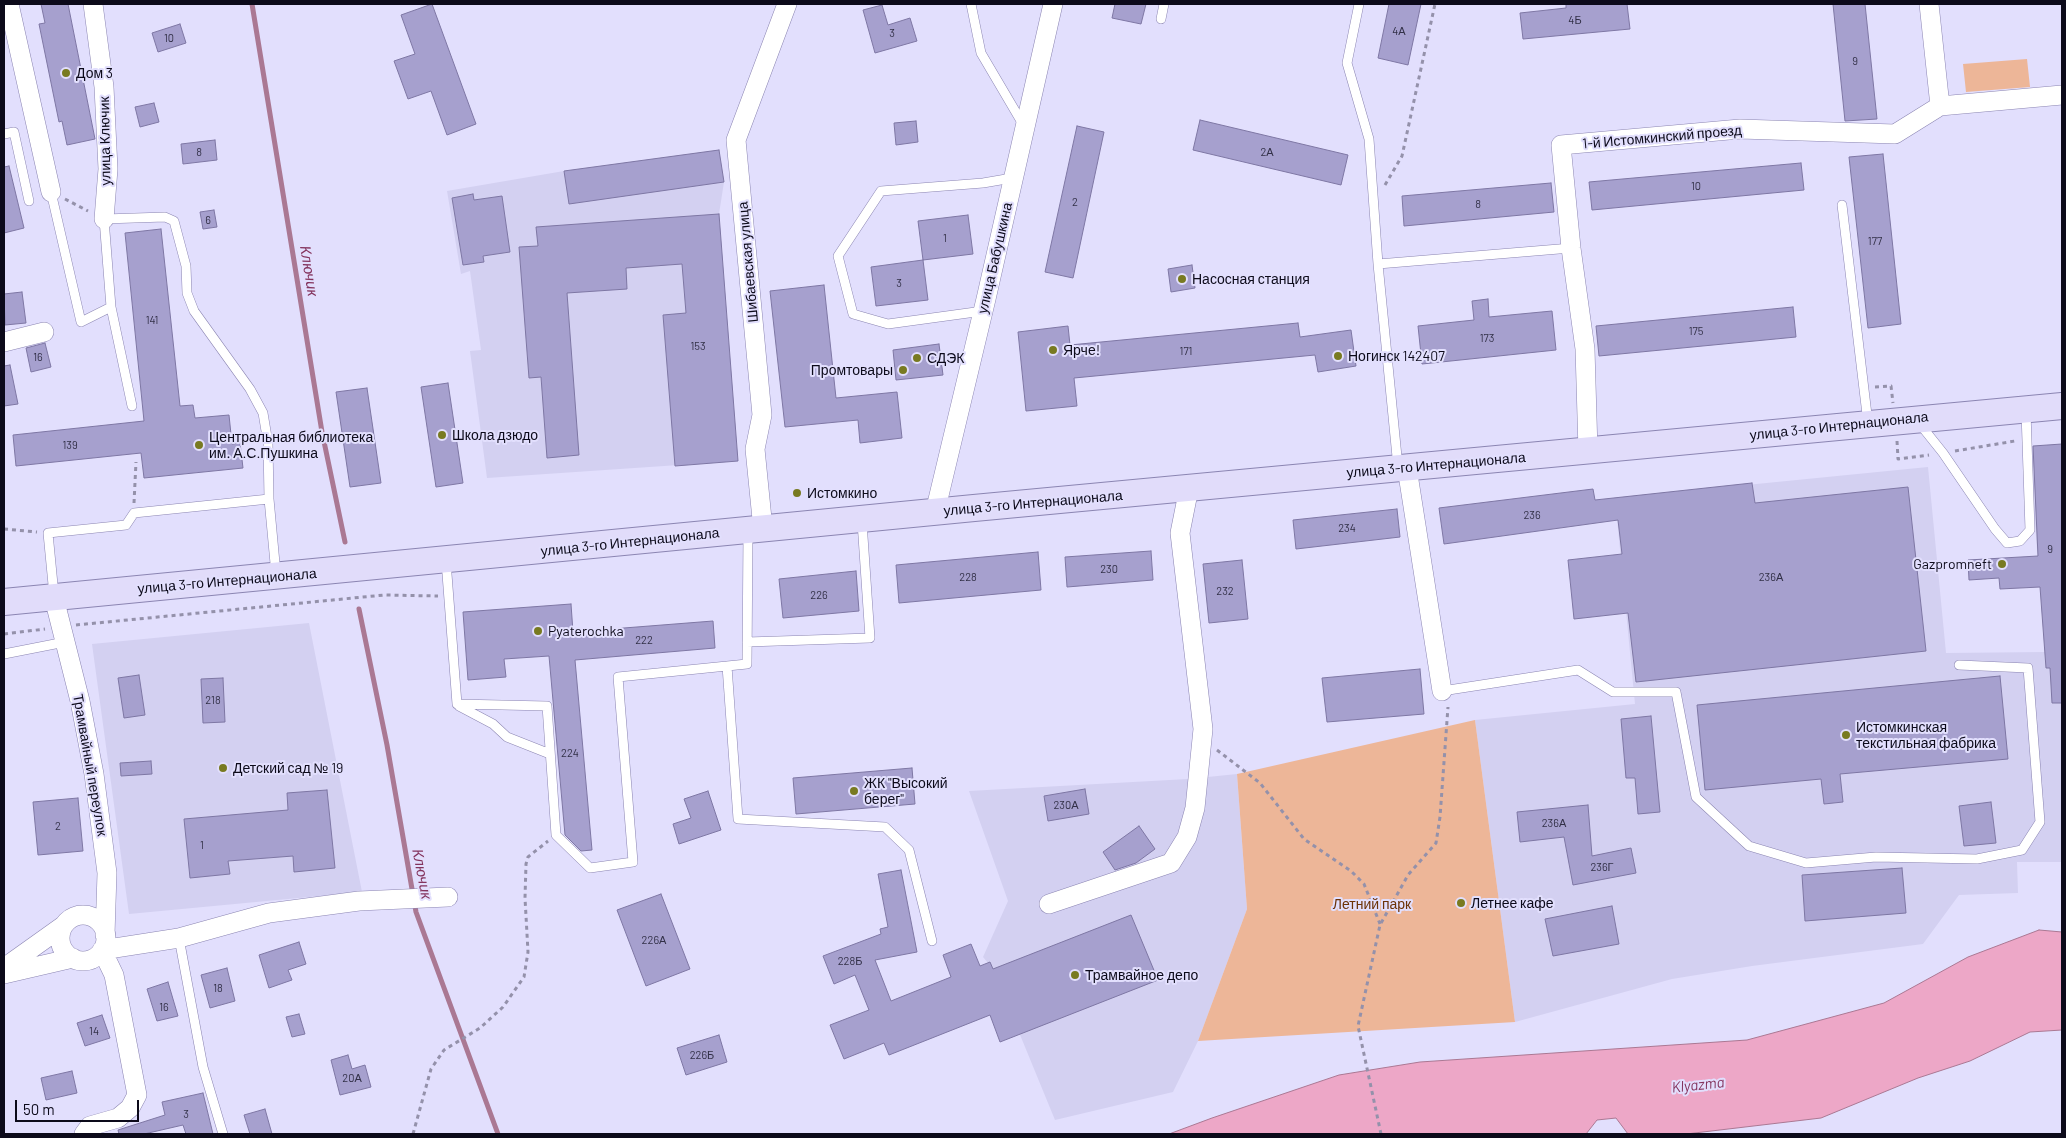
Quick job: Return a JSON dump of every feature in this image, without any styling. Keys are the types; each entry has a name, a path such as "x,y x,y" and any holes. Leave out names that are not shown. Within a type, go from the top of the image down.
{"main road":[{"name":"улица 3-го Интернационала","path":"4,602 1916,418 2062,406"}],"street":[{"path":"9,4 51,192"},
{"name":"улица Ключик","path":"93,4 104,87 107,142 108,169 104,219"},
{"name":"Шибаевская улица","path":"755,530 755,449 762,415 736,140 787,4"},
{"name":"улица Бабушкина","path":"935,512 1053,4"},
{"path":"1929,4 1940,106"},
{"name":"1-й Истомкинский проезд","path":"1588,451 1585,349 1571,248 1561,145 1740,130 1895,134 1940,106 2062,95"},
{"path":"4,342 44,332"},
{"path":"1403,468 1446,690"},
{"path":"1049,904 1171,863 1187,837 1195,808 1203,729 1180,533 1189,488"},
{"name":"Трамвайный переулок","path":"54,598 80,701 94,774 108,873 103,943"},
{"path":"85,915 107,892"},
{"path":"103,943 179,938 269,913 359,901 448,897"},
{"path":"4,968 77,916 85,915 99,922 103,943 114,975 136,1095 130,1108 118,1118 90,1126 84,1134"},
{"path":"63,926 60,933 62,947 73,958"},
{"path":"4,974 73,958 88,960 96,956 103,943"}],"lane":[{"path":"972,4 981,54 1024,127"},
{"path":"1161,19 1164,4"},
{"path":"1359,4 1346,63 1369,140 1378,264 1403,468"},
{"path":"4,134 14,132 29,201"},
{"path":"983,311 888,324 853,314 838,256 880,190 983,183 1012,178"},
{"path":"51,192 81,322 111,307"},
{"path":"1842,205 1868,423"},
{"path":"132,406 111,307 104,219 165,216 174,222 186,266 187,293 194,311 250,389 263,413 268,443 268,499 276,577"},
{"path":"1378,264 1571,248"},
{"path":"1916,418 1944,453 1995,529 2007,543 2020,541 2030,530 2026,410"},
{"path":"54,598 48,533 126,525 134,513 268,499"},
{"path":"747,642 870,638 862,519"},
{"path":"457,704 547,706 556,835 590,868 633,862 618,677 747,664 755,530"},
{"path":"446,560 457,704"},
{"path":"4,654 63,635"},
{"path":"1446,690 1578,670 1613,692 1676,692 1696,797 1749,846 1806,863 1876,857 1977,859 2022,850 2040,822 2028,668 1958,665"},
{"path":"727,666 738,819 885,827 909,850 932,941"},
{"path":"457,704 493,724 507,737 550,754"},
{"path":"179,938 202,1067 223,1134"}],"path":[{"path":"1374,205 1402,156 1435,4"},
{"path":"51,192 104,219"},
{"path":"134,513 136,462"},
{"path":"4,529 48,533"},
{"path":"4,634 63,635 384,595 449,596"},
{"path":"1381,1134 1358,1026 1380,925 1408,875 1436,843 1440,817 1446,690"},
{"path":"1203,729 1214,748 1248,771 1260,783 1304,839 1351,870 1364,884 1380,925"},
{"path":"413,1134 431,1069 444,1050 486,1022 503,1007 524,977 528,952 525,898 526,864 528,858 556,835"}],"shaded area":[{"path":"719,150 724,182 719,214 738,461 487,478 470,351 481,350 470,271 461,274 447,191 564,171"},
{"path":"2062,444 2062,862 2017,862 2018,893 1959,895 1923,944 1752,966 1672,979 1515,1022 1475,720 1635,704 1615,498 1928,467 1946,653 2045,652 2029,447"},
{"name":"Детский сад № 19","path":"309,623 362,892 129,914 92,644"},
{"name":"Трамвайное депо","path":"1237,774 1247,909 1198,1041 1173,1092 1055,1120 993,969 983,957 1008,901 969,791 1188,779"}],"green space":[{"path":"2027,59 2030,87 1966,92 1963,64"},
{"name":"Летний парк","path":"1475,720 1515,1022 1198,1041 1247,909 1237,774"}],"water":[{"name":"Klyazma","path":"2039,930 2062,932 2062,1030 2030,1032 1970,1061 1918,1078 1821,1118 1686,1134 1628,1134 1616,1118 1597,1120 1586,1134 1169,1134 1339,1075 1420,1062 1747,1040 1884,1003 1968,957"}],"building":[{"name":"Дом 3","path":"41,4 68,4 95,139 67,145 62,121 59,122 39,24 45,23"},
{"path":"432,4 476,124 447,135 431,91 408,99 394,61 415,54 401,15"},
{"path":"1115,4 1146,4 1141,24 1112,18"},
{"path":"1389,4 1421,4 1408,65 1378,58"},
{"path":"1566,4 1627,4 1630,29 1523,39 1520,13 1566,8"},
{"path":"1833,4 1865,4 1877,119 1845,121"},
{"path":"882,5 888,25 910,18 917,41 875,53 863,10"},
{"path":"180,24 186,43 158,52 152,33"},
{"path":"154,103 159,122 140,127 135,107"},
{"path":"1200,120 1348,155 1341,185 1193,150"},
{"path":"916,121 918,142 896,145 894,123"},
{"path":"1077,126 1104,132 1073,278 1045,272"},
{"path":"215,140 217,160 183,164 181,144"},
{"path":"719,150 724,182 569,204 564,171"},
{"path":"1883,154 1901,324 1868,328 1849,157"},
{"path":"1801,163 1804,190 1592,210 1589,182"},
{"path":"9,166 24,228 4,233 4,167"},
{"path":"1551,183 1554,212 1404,226 1402,196"},
{"path":"473,194 474,200 502,196 510,252 483,256 484,262 463,265 452,198"},
{"path":"214,210 217,227 203,229 200,212"},
{"path":"719,214 738,461 675,466 663,315 686,313 682,264 626,268 627,289 567,293 579,455 547,458 541,377 529,378 519,247 538,246 536,227"},
{"path":"968,215 973,254 923,260 918,221"},
{"path":"161,229 180,406 193,405 195,418 229,415 232,444 240,443 243,468 144,478 141,453 16,466 13,435 144,421 125,233"},
{"path":"923,260 928,300 876,306 871,267"},
{"name":"Насосная станция","path":"1192,265 1195,288 1171,292 1168,269"},
{"path":"824,285 836,398 897,392 902,438 860,443 858,420 785,427 770,291"},
{"path":"22,292 26,323 5,325 4,294"},
{"path":"1488,299 1489,317 1552,311 1556,350 1422,364 1418,326 1474,320 1472,301"},
{"path":"1793,307 1796,337 1599,356 1596,326"},
{"path":"1298,323 1300,337 1351,330 1356,366 1318,372 1315,355 1074,378 1077,406 1026,411 1018,332 1068,326 1070,345"},
{"path":"45,343 51,367 31,372 26,348"},
{"path":"939,344 943,375 896,380 893,350"},
{"path":"10,365 18,404 4,406 4,366"},
{"name":"Школа дзюдо","path":"448,383 463,483 436,487 421,387"},
{"path":"367,388 381,483 350,487 336,392"},
{"path":"2062,444 2062,703 2052,703 2050,668 2046,668 2040,587 2000,589 1999,578 1969,580 1968,560 2038,556 2033,446"},
{"path":"1752,483 1755,503 1908,487 1926,651 1636,682 1628,613 1574,619 1568,560 1622,554 1618,520 1444,544 1439,508 1593,489 1595,500"},
{"path":"1397,509 1400,537 1296,549 1293,520"},
{"path":"1151,551 1153,580 1067,587 1065,557"},
{"path":"1038,552 1041,590 899,603 896,565"},
{"path":"1242,560 1248,619 1209,623 1203,564"},
{"path":"856,571 859,611 783,618 779,579"},
{"path":"571,604 573,632 713,621 715,648 575,660 592,850 581,851 565,835 549,656 504,659 506,677 468,680 463,612"},
{"path":"1420,669 1424,714 1327,722 1322,678"},
{"path":"139,675 145,715 124,718 118,678"},
{"path":"2000,676 2008,759 1840,774 1843,802 1824,804 1821,779 1705,790 1697,705"},
{"path":"223,678 225,722 203,723 201,679"},
{"path":"1651,716 1660,812 1638,814 1635,778 1626,778 1621,719"},
{"path":"151,761 152,774 121,776 120,763"},
{"name":"ЖК \"Высокий берег\"","path":"912,768 915,804 796,814 793,778"},
{"path":"1085,789 1089,814 1048,821 1044,796"},
{"path":"327,790 335,868 294,872 293,856 228,861 230,874 190,878 184,819 288,810 287,793"},
{"path":"708,791 721,830 679,844 673,824 691,818 684,799"},
{"path":"78,798 83,851 38,855 33,802"},
{"path":"1991,802 1996,843 1964,846 1959,806"},
{"path":"1588,805 1592,856 1631,848 1636,873 1573,885 1564,837 1520,842 1517,812"},
{"path":"1139,826 1155,849 1136,863 1115,870 1103,852"},
{"path":"1902,868 1906,913 1805,921 1802,875"},
{"path":"901,870 917,952 875,960 891,1001 951,977 943,955 971,944 980,966 990,962 993,969 1131,915 1158,980 1000,1042 990,1015 889,1055 884,1043 844,1059 830,1025 869,1010 855,975 834,984 823,956 881,934 880,929 888,927 878,874"},
{"path":"661,894 690,969 646,986 617,910"},
{"path":"1612,906 1619,944 1553,956 1545,919"},
{"path":"299,942 306,964 288,970 292,980 269,988 259,955"},
{"path":"227,968 235,1001 210,1008 201,975"},
{"path":"168,982 178,1016 157,1021 147,989"},
{"path":"299,1014 305,1034 292,1037 286,1017"},
{"path":"102,1015 110,1038 85,1046 77,1023"},
{"path":"719,1035 727,1062 686,1075 677,1048"},
{"path":"348,1055 352,1069 365,1065 371,1087 340,1095 331,1060"},
{"path":"72,1071 77,1093 46,1100 41,1078"},
{"path":"203,1093 213,1134 186,1134 183,1125 144,1134 119,1134 118,1130 165,1115 162,1102"},
{"path":"265,1109 272,1134 250,1134 244,1115"}],"waterway":[{"name":"Ключик","path":"252,4 322,432 345,542"},
{"name":"Ключик","path":"359,609 387,745 416,912 498,1134"}],"place":[{"name":"Дом 3","path":"66,73"},
{"name":"Насосная станция","path":"1182,279"},
{"name":"Ярче!","path":"1053,350"},
{"name":"Ногинск 142407","path":"1338,356"},
{"name":"СДЭК","path":"917,358"},
{"name":"Промтовары","path":"903,370"},
{"name":"Школа дзюдо","path":"442,435"},
{"name":"Центральная библиотека им. А.С.Пушкина","path":"199,445"},
{"name":"Истомкино","path":"797,493"},
{"name":"Gazpromneft","path":"2002,564"},
{"name":"Pyaterochka","path":"538,631"},
{"name":"Истомкинская текстильная фабрика","path":"1846,735"},
{"name":"Детский сад № 19","path":"223,768"},
{"name":"ЖК \"Высокий берег\"","path":"854,791"},
{"name":"Летнее кафе","path":"1461,903"},
{"name":"Трамвайное депо","path":"1075,975"}]}
